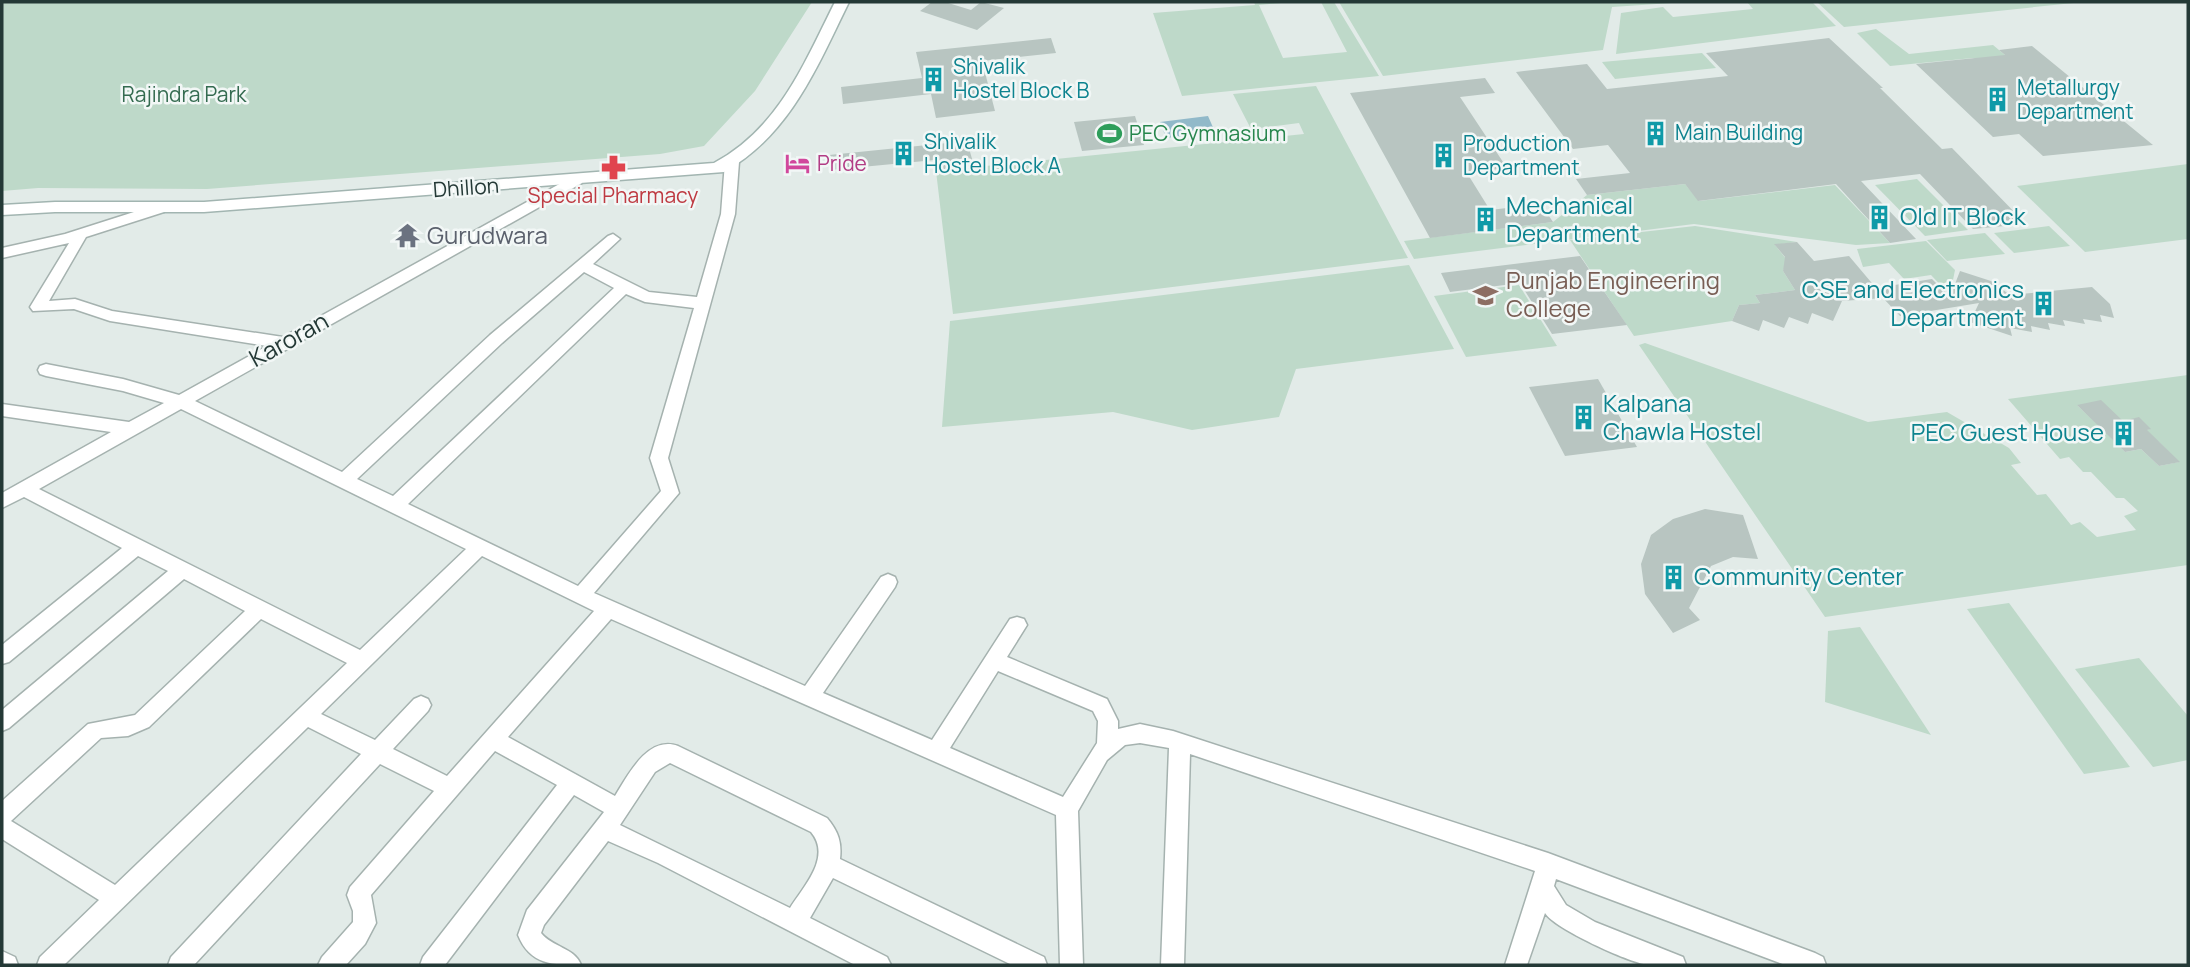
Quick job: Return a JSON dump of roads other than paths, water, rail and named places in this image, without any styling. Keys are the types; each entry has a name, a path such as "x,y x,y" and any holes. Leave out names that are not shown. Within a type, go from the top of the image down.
{"street":[{"name":"Dhillon","path":"2,210 83,206 159,208 718,168 732,162 767,131 781,112 842,2"},
{"path":"582,594 670,493 671,486 659,468 659,458 728,214 732,162"},
{"name":"Karoran","path":"2,501 577,180"},
{"path":"2,253 81,234 159,208"},
{"path":"81,234 38,307 75,304 110,316 285,343"},
{"path":"345,480 496,340 613,239"},
{"path":"582,265 624,288 661,300 704,303"},
{"path":"395,505 624,288"},
{"path":"46,370 122,385 180,401 608,608 1067,809"},
{"path":"2,410 131,429"},
{"path":"23,489 364,662"},
{"path":"2,656 137,546"},
{"path":"48,965 115,897 307,717 480,547"},
{"path":"2,722 182,570"},
{"path":"810,695 888,582"},
{"path":"330,965 365,922 358,895 363,887 608,608"},
{"path":"2,815 95,731 105,728 122,730 142,720 259,609"},
{"path":"937,751 1017,625"},
{"path":"995,661 1100,705 1106,712 1107,744 1067,809 1071,965"},
{"path":"179,965 421,705"},
{"path":"307,717 379,750 450,788"},
{"path":"1107,744 1138,733 1180,742 1395,809 1815,965"},
{"path":"493,739 619,809"},
{"path":"1172,965 1180,742"},
{"path":"570,965 537,946 529,935 535,918 619,809 654,758 663,752 671,753 819,825 828,832 832,842 828,864 794,922"},
{"path":"430,965 572,782"},
{"path":"2,827 115,897"},
{"path":"604,828 666,856 879,965"},
{"path":"828,864 1036,965"},
{"path":"1516,965 1543,888 1548,864"},
{"path":"1543,888 1558,913 1588,930 1675,965"},
{"path":"2,962 8,965"}],"water":[{"path":"1208,116 1215,132 1166,138 1160,122"}],"place":[{"name":"Shivalik Hostel Block B","path":"933,79"},
{"name":"Metallurgy Department","path":"1997,100"},
{"name":"Main Building","path":"1655,133"},
{"name":"PEC Gymnasium","path":"1109,134"},
{"name":"Shivalik Hostel Block A","path":"904,154"},
{"name":"Production Department","path":"1443,156"},
{"name":"Pride","path":"797,164"},
{"name":"Special Pharmacy","path":"613,167"},
{"name":"Old IT Block","path":"1880,217"},
{"name":"Mechanical Department","path":"1486,220"},
{"name":"Gurudwara","path":"407,236"},
{"name":"Punjab Engineering College","path":"1486,295"},
{"name":"CSE and Electronics Department","path":"2044,304"},
{"name":"Kalpana Chawla Hostel","path":"1583,418"},
{"name":"PEC Guest House","path":"2124,433"},
{"name":"Community Center","path":"1674,577"}],"park label":[{"name":"Rajindra Park","path":"184,95"}]}
